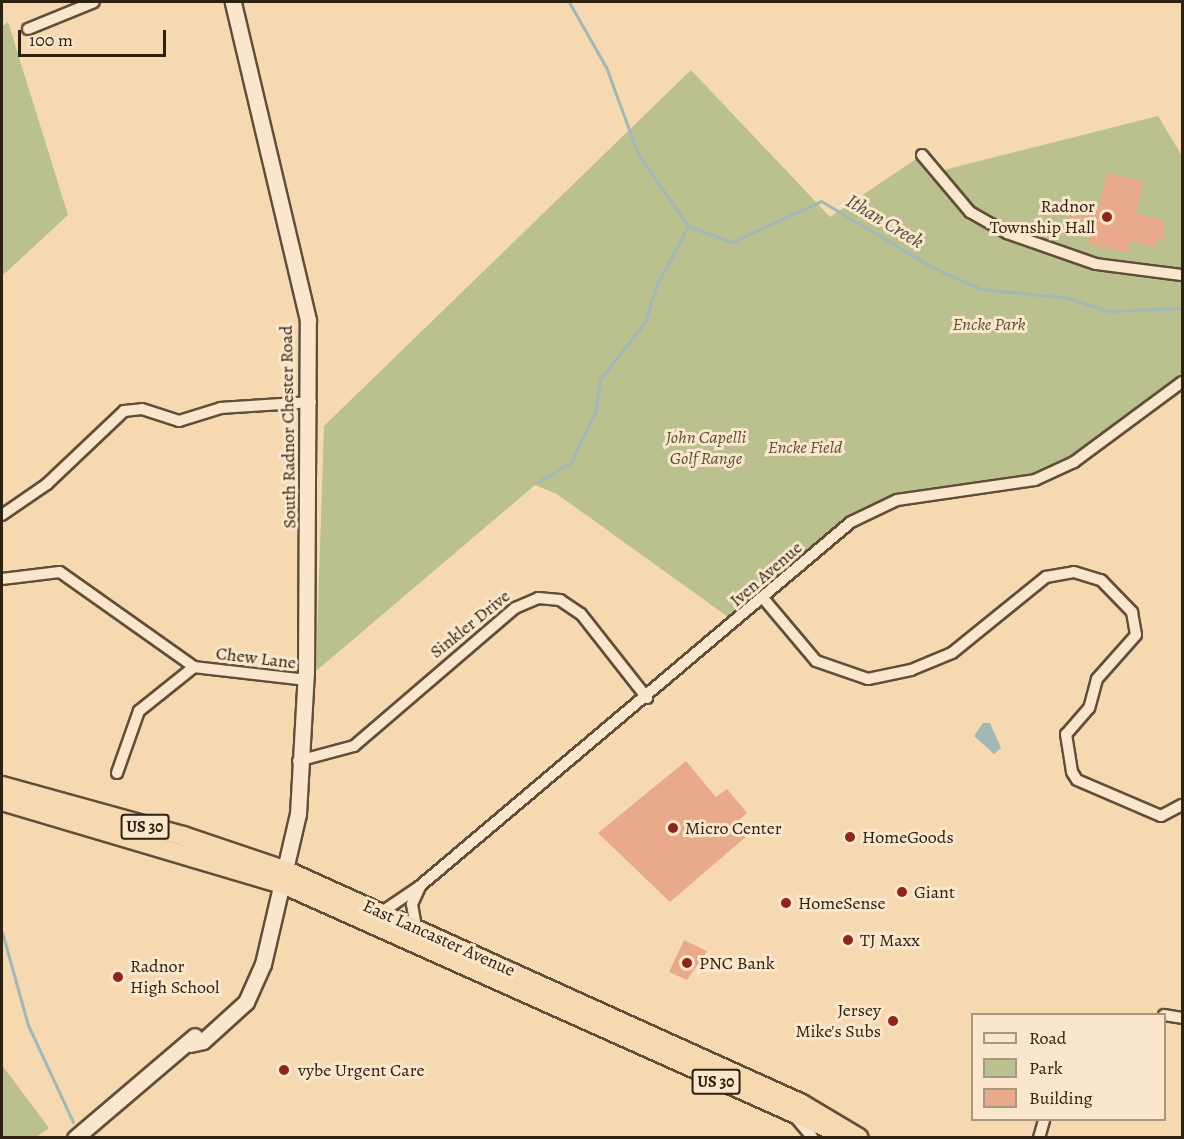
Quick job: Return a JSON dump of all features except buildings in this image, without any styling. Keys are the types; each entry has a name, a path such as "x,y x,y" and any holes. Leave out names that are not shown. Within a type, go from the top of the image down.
{"highway":[{"name":"East Lancaster Avenue","path":"2,786 183,836 285,878 796,1118 853,1137"},
{"name":"East Lancaster Avenue","path":"2,801 285,878 382,912 802,1104 859,1137"}],"main road":[{"name":"South Radnor Chester Road","path":"233,2 306,310 311,402 306,680 298,761 298,814 285,878"},
{"path":"75,1137 190,1044 237,996 268,908 285,878"}],"street":[{"path":"28,29 94,2"},
{"path":"922,155 970,212 1007,233 1096,264 1182,275"},
{"name":"Iven Avenue","path":"382,912 420,886 647,698 850,522 897,500 1035,480 1074,462 1182,382"},
{"path":"2,514 47,484 124,411 142,409 179,421 221,408 311,402"},
{"path":"2,579 60,572 194,667"},
{"path":"763,598 816,661 868,679 911,670 952,653 1046,577 1074,572 1101,580 1132,612 1136,635 1097,679 1089,708 1066,734 1072,772 1077,780 1161,816 1182,805"},
{"name":"Sinkler Drive","path":"298,761 354,746 515,608 538,598 560,600 581,614 647,698"},
{"name":"Chew Lane","path":"117,773 139,711 194,667 306,680"},
{"path":"416,927 412,904 420,886"},
{"path":"1166,1015 1182,1018"},
{"path":"796,1118 813,1137"},
{"path":"1039,1137 1043,1121"}],"green space":[{"path":"8,22 68,215 2,276 2,27"},
{"name":"Encke Park","path":"691,70 830,217 922,155 936,172 1158,116 1182,156 1182,382 1074,462 1035,480 896,500 851,522 735,622 557,494 535,485 316,671 324,426"},
{"path":"2,1065 49,1128 36,1137 2,1137"}],"water":[{"path":"983,723 990,723 1001,748 994,754 974,736"}],"waterway":[{"name":"Ithan Creek","path":"569,2 606,67 638,154 688,226 732,242 821,201 934,268 980,289 1069,298 1108,311 1182,308"},
{"path":"538,482 571,462 595,412 600,379 645,322 656,286 688,226"},
{"path":"2,932 28,1025 73,1122"}],"place":[{"name":"Radnor Township Hall","path":"1107,217"},
{"name":"Micro Center","path":"673,828"},
{"name":"HomeGoods","path":"850,837"},
{"name":"Giant","path":"902,892"},
{"name":"HomeSense","path":"786,903"},
{"name":"TJ Maxx","path":"848,940"},
{"name":"PNC Bank","path":"687,963"},
{"name":"Radnor High School","path":"118,977"},
{"name":"Jersey Mike's Subs","path":"893,1021"},
{"name":"vybe Urgent Care","path":"284,1070"}],"park label":[{"name":"Encke Field","path":"805,447"},
{"name":"John Capelli Golf Range","path":"706,448"}]}
